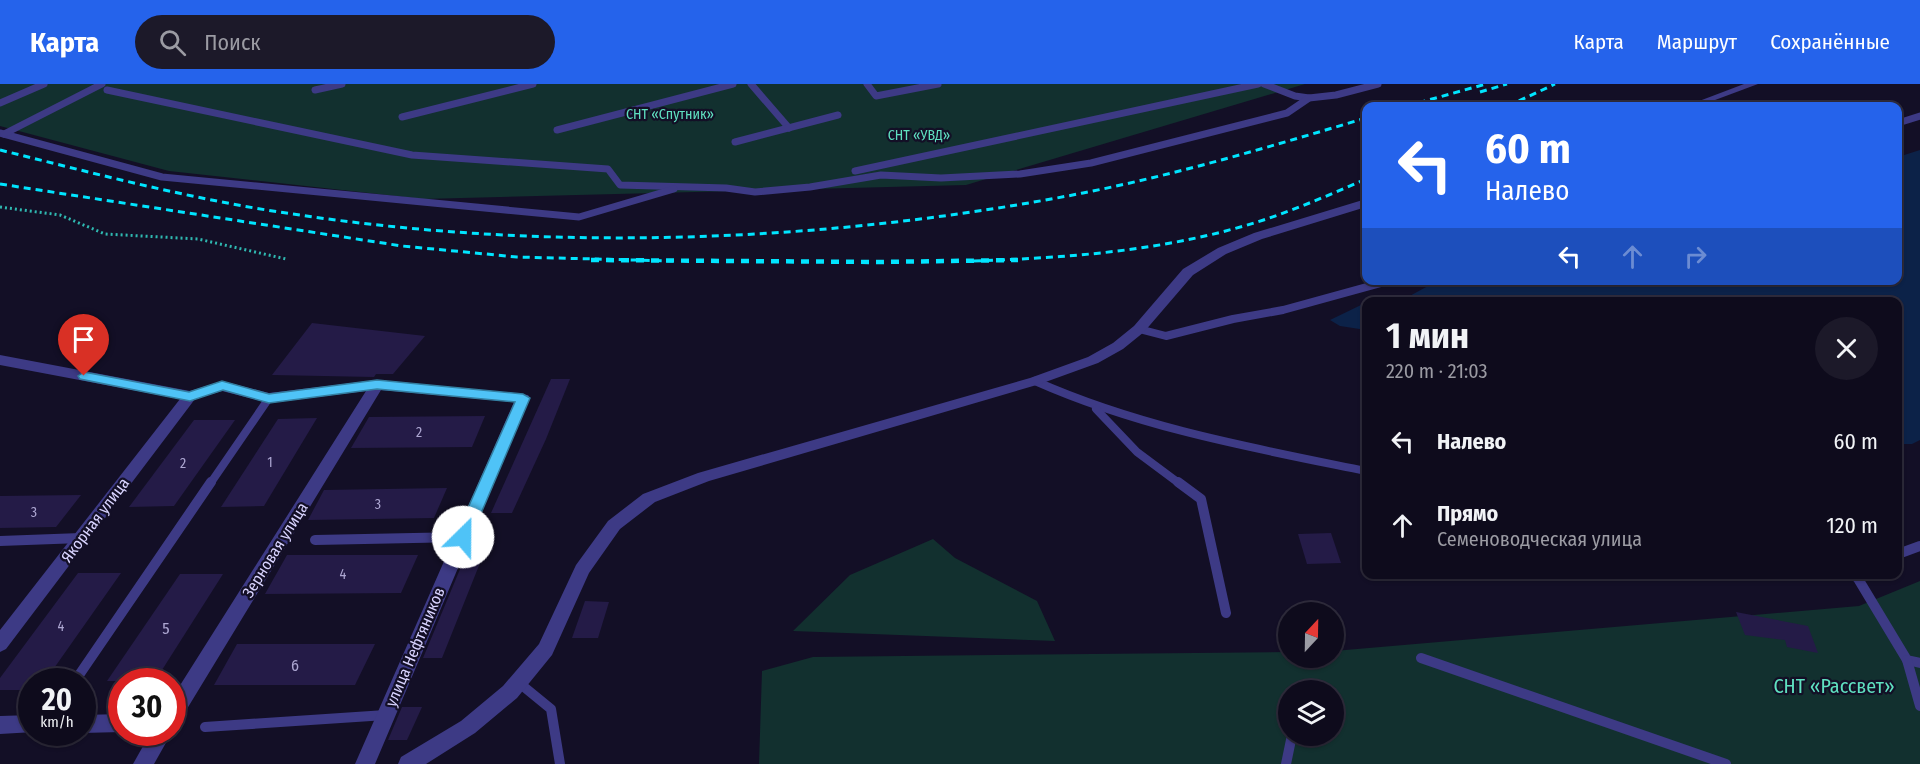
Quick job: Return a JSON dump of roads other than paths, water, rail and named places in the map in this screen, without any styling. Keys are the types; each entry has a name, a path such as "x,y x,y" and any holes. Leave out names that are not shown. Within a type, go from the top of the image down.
{"street":[{"path":"1702,102 1754,84"},
{"path":"408,764 430,757 510,692 546,649 582,570 614,525 649,498 704,477 1035,381 1093,360 1118,346 1139,329 1188,272 1222,251 1258,236 1362,204"},
{"path":"0,360 190,396 222,386 269,398 377,385"},
{"name":"улица Нефтяников","path":"365,764 523,398 377,385"},
{"name":"Зерновая улица","path":"186,693 377,385"},
{"name":"Якорная улица","path":"0,644 7,625 81,538 190,396"},
{"path":"0,725 18,724"},
{"path":"142,764 153,746"}],"lane":[{"path":"1,101 44,84"},
{"path":"315,90 342,84"},
{"path":"402,117 533,84"},
{"path":"557,130 733,84"},
{"path":"751,84 789,128"},
{"path":"867,84 876,96 938,84"},
{"path":"855,171 1258,84"},
{"path":"1264,84 1294,96 1309,98 1336,95 1378,84"},
{"path":"2,133 104,87 412,155 608,169 620,185 682,186 756,192 810,187 881,175 941,178 1020,174 1091,163 1287,113 1309,98"},
{"path":"735,142 838,115"},
{"path":"1902,122 1920,116"},
{"path":"2,133 162,177 579,217 682,186"},
{"path":"1139,329 1167,336 1233,319 1283,310 1374,285"},
{"path":"1035,381 1094,407 1168,428 1362,470"},
{"path":"84,668 269,398"},
{"path":"1094,407 1137,452 1201,499 1226,613"},
{"path":"315,540 463,537"},
{"path":"0,541 81,538"},
{"path":"1902,553 1920,546"},
{"path":"1857,579 1907,660 1920,706"},
{"path":"1421,658 1726,764"},
{"path":"1907,660 1920,663"},
{"path":"518,682 551,709 560,764"},
{"path":"205,727 386,715"},
{"path":"1286,764 1290,746"}],"water":[{"path":"1920,150 1920,440 1912,444 1902,444 1902,297 1408,297 1430,285 1902,285 1902,156"},
{"path":"1362,305 1362,329 1340,326 1330,320"}],"railway":[{"path":"1421,102 1486,84"},
{"path":"1480,92 1507,84"},
{"path":"1517,102 1555,84"},
{"path":"0,150 146,186 293,214 390,226 489,234 588,238 688,237 788,232 888,223 986,210 1083,193 1190,168 1362,119"},
{"path":"986,260 1105,252 1201,237 1267,219 1362,181"},
{"path":"0,184 402,246 517,257 650,260"},
{"path":"591,260 650,260"},
{"path":"650,260 986,260"},
{"path":"650,260 673,261"},
{"path":"974,261 986,260"},
{"path":"986,260 1018,260"}],"park label":[{"name":"СНТ «Спутник»","path":"670,114"},
{"name":"СНТ «УВД»","path":"919,135"},
{"name":"СНТ «Рассвет»","path":"1834,686"}]}
